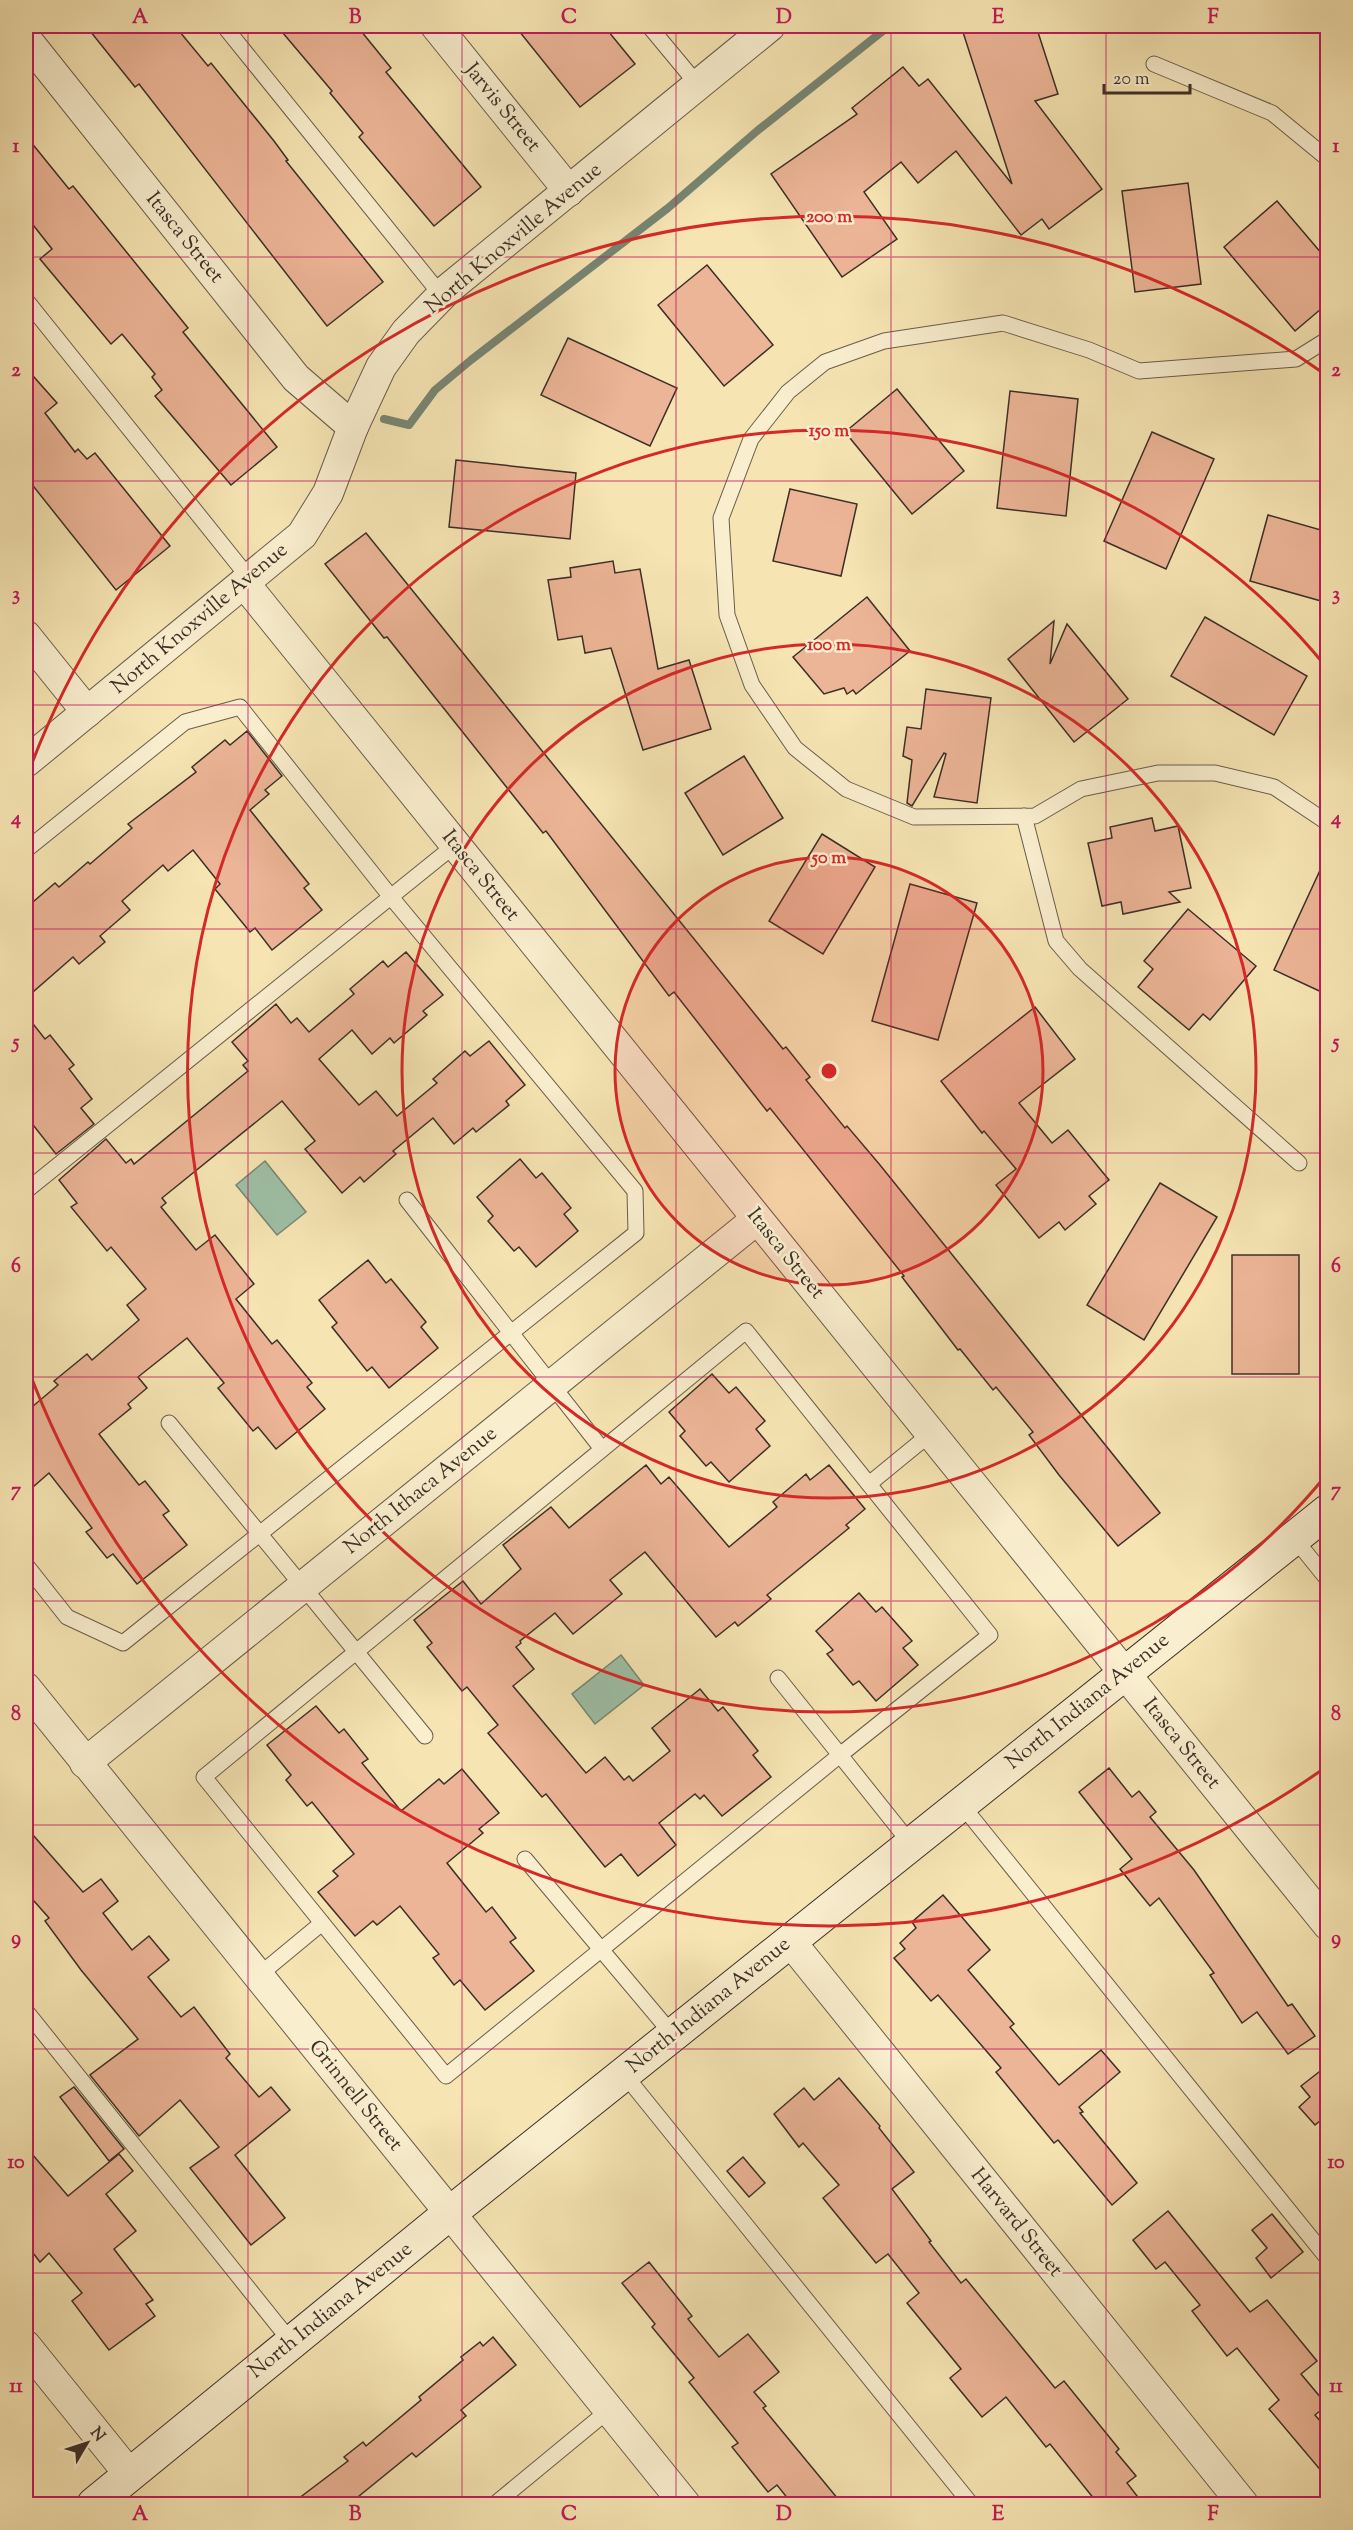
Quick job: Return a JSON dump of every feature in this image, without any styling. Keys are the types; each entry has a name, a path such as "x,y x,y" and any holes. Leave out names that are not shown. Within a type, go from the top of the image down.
{"main road":[{"name":"North Indiana Avenue","path":"93,2505 450,2213 1328,1511"}],"street":[{"name":"Jarvis Street","path":"436,26 569,191"},
{"name":"North Knoxville Avenue","path":"26,762 302,535 328,493 353,427 381,367 406,332 442,296 770,26"},
{"name":"Itasca Street","path":"26,39 296,378 353,427"},
{"name":"Itasca Street","path":"247,580 455,845 1328,1925"},
{"path":"26,636 87,712"},
{"name":"North Ithaca Avenue","path":"85,1763 756,1218"},
{"name":"Grinnell Street","path":"26,1688 685,2505"},
{"name":"Harvard Street","path":"790,1941 1243,2505"},
{"path":"26,2346 130,2475"}],"lane":[{"path":"224,26 442,296"},
{"path":"649,26 698,85"},
{"path":"1154,64 1272,113 1328,159"},
{"path":"26,300 247,580"},
{"path":"1328,339 1296,359 1139,371 1089,350 1003,323 884,341 825,362 788,392 751,439 721,518 727,615 752,685 795,748 846,789 914,817 1035,816 1081,789 1158,773 1215,773 1274,787 1328,823"},
{"path":"26,850 184,722 240,707 391,897 635,1191 636,1233 123,1643 67,1617 26,1565"},
{"path":"1024,816 1056,941 1080,969 1299,1163"},
{"path":"26,1191 455,845"},
{"path":"407,1200 602,1449"},
{"path":"746,1331 990,1635 446,2076 204,1777 602,1449 746,1331"},
{"path":"169,1423 425,1736"},
{"path":"869,1484 930,1434"},
{"path":"1294,1538 1328,1580"},
{"path":"778,1678 911,1844"},
{"path":"962,1804 1328,2259"},
{"path":"525,1859 673,2035"},
{"path":"258,1976 322,1923"},
{"path":"26,2012 292,2343"},
{"path":"624,2074 971,2505"},
{"path":"495,2505 609,2410"}],"shaded area":[{"path":"265,1161 306,1212 277,1235 236,1185"},
{"path":"621,1655 644,1685 595,1724 572,1694"}],"building":[{"path":"86,26 175,26 208,66 211,63 383,282 327,326 139,84 135,87"},
{"path":"277,26 357,26 391,68 386,72 481,187 434,226 359,137 363,133 330,93 332,91"},
{"path":"515,26 604,26 635,64 580,107"},
{"path":"961,26 1036,26 1058,94 1035,101 1102,189 1049,229 1042,219 1021,235 956,151 918,183 901,162 864,192 897,239 842,277 771,174 857,114 852,108 903,67 919,86 928,79 1012,184"},
{"path":"26,136 69,189 73,186 188,328 183,332 277,447 231,485 155,396 162,390 152,377 155,374 122,334 111,344 40,259 52,249 26,216"},
{"path":"1188,183 1201,284 1135,292 1122,191"},
{"path":"1277,201 1328,261 1328,303 1295,331 1224,247"},
{"path":"707,265 773,345 724,386 658,305"},
{"path":"568,338 677,388 650,446 541,395"},
{"path":"26,368 57,403 45,413 75,452 78,449 87,459 95,453 170,546 116,590 26,477"},
{"path":"897,389 964,471 912,514 845,432"},
{"path":"1010,391 1078,399 1066,516 997,508"},
{"path":"1152,432 1214,459 1166,569 1104,541"},
{"path":"456,460 576,473 570,539 449,527"},
{"path":"790,489 857,504 841,576 773,561"},
{"path":"1268,515 1328,532 1328,603 1250,581"},
{"path":"366,533 783,1049 786,1047 810,1077 806,1080 845,1128 847,1126 880,1165 1160,1513 1118,1546 1029,1435 1033,1432 996,1387 993,1390 960,1349 958,1350 902,1277 904,1276 770,1108 767,1111 674,992 669,996 546,831 543,833 387,637 384,638 325,564"},
{"path":"613,561 615,573 640,569 658,669 689,660 711,729 643,750 611,648 585,653 582,636 558,640 548,580 571,577 570,568"},
{"path":"867,597 910,651 856,694 853,690 847,694 844,688 824,694 793,657"},
{"path":"1205,617 1307,676 1274,735 1171,676"},
{"path":"1054,621 1050,664 1067,624 1128,699 1074,742 1008,659"},
{"path":"926,689 991,698 977,803 934,797 946,754 944,753 912,806 907,803 912,760 903,756 907,727 921,729"},
{"path":"247,731 282,776 265,790 269,794 250,810 309,884 304,888 322,910 272,950 255,928 250,932 215,889 220,884 193,850 168,871 163,865 122,901 130,910 100,936 105,942 79,964 73,957 26,998 26,908 55,883 59,887 88,862 90,864 132,828 128,824 196,772 192,767 225,740 230,745"},
{"path":"744,756 783,818 723,855 685,793"},
{"path":"1152,818 1155,831 1178,826 1191,888 1169,892 1180,902 1123,914 1121,902 1102,906 1088,843 1112,838 1110,827"},
{"path":"822,834 875,867 823,954 769,921"},
{"path":"1328,853 1328,995 1274,970"},
{"path":"910,884 977,903 938,1040 872,1021"},
{"path":"1188,909 1256,966 1210,1020 1203,1014 1189,1030 1138,987 1153,969 1144,961"},
{"path":"406,952 443,995 423,1011 427,1015 394,1043 390,1038 372,1054 352,1030 319,1059 359,1105 376,1091 397,1116 437,1083 433,1079 465,1051 470,1056 489,1041 525,1085 506,1101 509,1105 476,1132 473,1128 454,1144 433,1118 393,1151 396,1154 364,1182 360,1177 342,1193 305,1149 315,1141 282,1101 162,1198 166,1203 161,1207 196,1250 215,1235 254,1284 236,1299 272,1344 277,1340 312,1383 307,1387 325,1409 276,1449 258,1427 253,1431 218,1388 224,1383 187,1338 138,1377 147,1388 128,1404 131,1408 99,1434 139,1485 145,1481 169,1511 163,1515 187,1545 137,1584 113,1554 107,1558 86,1532 92,1528 49,1473 26,1493 26,1412 58,1385 54,1381 87,1354 92,1360 139,1320 127,1305 146,1289 111,1247 107,1251 71,1207 77,1203 59,1180 106,1139 126,1163 131,1159 134,1164 248,1071 243,1065 248,1061 232,1042 276,1004 291,1023 297,1018 309,1032 354,994 350,989 383,961 388,967"},
{"path":"1035,1007 1075,1059 1019,1103 1052,1143 1068,1130 1109,1180 1089,1196 1096,1204 1065,1230 1059,1222 1039,1238 996,1185 1016,1169 984,1131 982,1133 941,1081"},
{"path":"26,1015 45,1039 50,1035 74,1065 69,1069 92,1099 81,1108 94,1124 56,1154 26,1116"},
{"path":"520,1159 536,1178 542,1173 571,1208 564,1214 578,1231 536,1267 519,1247 514,1251 488,1221 493,1216 477,1197"},
{"path":"1160,1183 1217,1217 1144,1340 1087,1305"},
{"path":"1232,1255 1299,1255 1299,1374 1232,1374"},
{"path":"368,1260 386,1283 391,1279 426,1322 421,1327 438,1348 389,1388 372,1367 367,1371 332,1327 337,1323 319,1300"},
{"path":"712,1374 729,1393 736,1387 765,1421 756,1429 770,1446 729,1482 711,1462 706,1466 680,1436 685,1431 669,1412"},
{"path":"646,1465 661,1484 669,1477 729,1547 777,1507 773,1502 806,1474 810,1480 829,1465 865,1509 846,1525 849,1528 767,1595 771,1599 738,1626 735,1622 716,1637 645,1552 610,1580 622,1594 573,1634 555,1613 520,1641 521,1643 516,1647 534,1669 513,1686 586,1773 605,1757 624,1780 629,1776 633,1781 670,1751 652,1728 700,1689 718,1711 723,1707 758,1751 753,1755 771,1777 722,1816 704,1795 700,1799 695,1794 659,1823 676,1845 638,1876 621,1854 605,1867 546,1794 542,1797 488,1733 498,1725 467,1687 462,1691 427,1647 432,1643 414,1620 463,1581 481,1604 521,1569 503,1545 551,1507 569,1528"},
{"path":"859,1593 876,1612 882,1607 912,1641 903,1648 918,1665 876,1701 859,1681 853,1685 827,1654 833,1650 816,1631"},
{"path":"316,1706 339,1733 344,1729 368,1759 362,1763 401,1811 439,1779 444,1784 462,1769 499,1813 479,1829 483,1833 447,1863 486,1912 492,1907 516,1938 510,1942 534,1971 485,2010 460,1980 454,1985 433,1958 439,1954 400,1906 377,1925 373,1921 355,1936 318,1892 338,1876 333,1871 354,1854 312,1802 307,1806 286,1780 291,1775 267,1745"},
{"path":"1109,1768 1132,1797 1139,1791 1156,1812 1150,1817 1194,1870 1288,2006 1292,2004 1315,2036 1288,2054 1257,2012 1242,2023 1210,1975 1214,1973 1159,1898 1150,1906 1120,1869 1132,1859 1079,1792"},
{"path":"26,1827 83,1892 101,1879 118,1901 103,1913 132,1950 149,1936 169,1960 148,1977 181,2017 194,2007 230,2054 226,2058 259,2097 271,2087 290,2110 235,2155 285,2218 251,2245 190,2168 219,2147 180,2100 139,2136 90,2075 138,2039 81,1970 45,1921 49,1918 26,1892"},
{"path":"943,1895 990,1950 968,1970 1014,2024 1010,2027 1059,2085 1101,2050 1120,2072 1079,2107 1083,2112 1080,2113 1137,2183 1112,2205 1058,2140 1054,2143 996,2072 1001,2068 938,1995 931,2001 894,1958 905,1949 900,1943 916,1928 912,1922"},
{"path":"1328,2065 1328,2118 1326,2116 1315,2125 1299,2107 1310,2097 1301,2086"},
{"path":"839,2078 880,2126 879,2128 914,2172 892,2189 931,2241 929,2242 961,2283 966,2279 1055,2388 1064,2381 1119,2449 1116,2452 1136,2476 1127,2483 1144,2505 1099,2505 1050,2444 1046,2447 1006,2397 982,2417 950,2378 961,2369 907,2303 919,2293 888,2254 876,2263 823,2198 839,2185 803,2143 799,2147 774,2114 804,2088 814,2100"},
{"path":"74,2087 124,2149 109,2161 60,2097"},
{"path":"26,2147 68,2196 119,2154 133,2171 106,2194 136,2231 114,2249 153,2300 146,2304 155,2316 109,2350 72,2301 82,2293 49,2253 40,2262 26,2244"},
{"path":"743,2157 765,2183 749,2197 727,2171"},
{"path":"1168,2211 1250,2312 1267,2300 1317,2361 1301,2374 1327,2405 1315,2415 1328,2430 1328,2479 1269,2409 1279,2400 1237,2348 1227,2356 1192,2311 1200,2305 1165,2262 1156,2269 1133,2240"},
{"path":"1272,2214 1303,2252 1271,2278 1256,2258 1267,2248 1252,2230"},
{"path":"649,2262 692,2316 688,2319 719,2357 748,2334 779,2372 754,2392 766,2406 763,2408 843,2505 793,2505 777,2485 768,2492 732,2447 738,2443 689,2382 694,2378 652,2327 655,2324 622,2283"},
{"path":"493,2337 516,2365 461,2410 466,2416 416,2457 412,2453 348,2505 290,2505 348,2461 344,2457 363,2442 366,2446 421,2400 419,2397 463,2360 461,2357 480,2342 483,2346"}],"waterway":[{"path":"384,419 409,425 435,390 471,360 668,208 757,131 889,26"}]}
